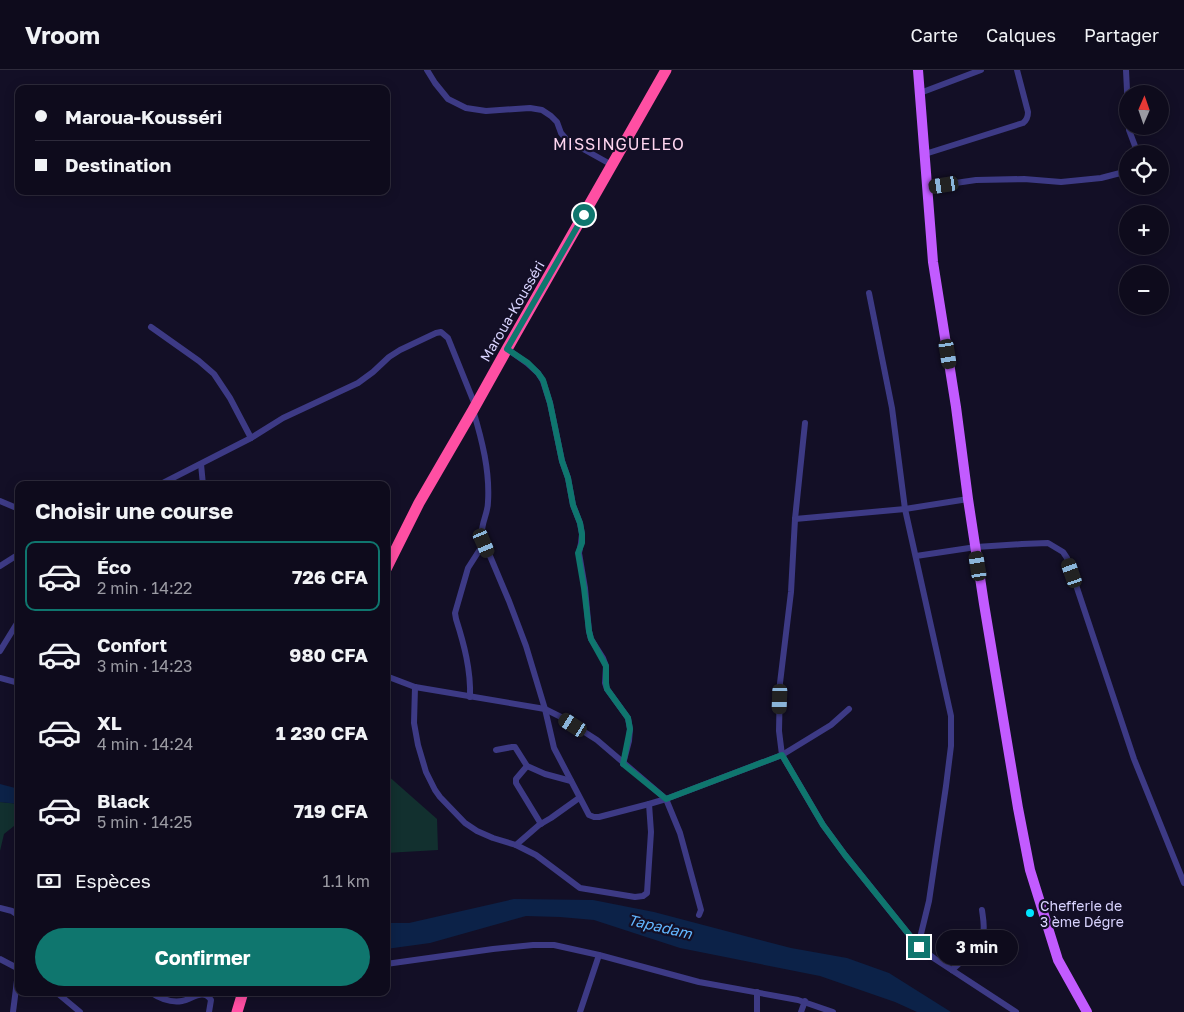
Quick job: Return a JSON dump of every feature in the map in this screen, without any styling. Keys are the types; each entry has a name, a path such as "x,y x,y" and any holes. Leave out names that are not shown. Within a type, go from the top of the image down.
{"highway":[{"name":"Maroua-Kousséri","path":"390,561 419,503 666,70"},
{"path":"237,1012 242,996"}],"main road":[{"path":"918,70 935,277 956,406 968,499 1018,808 1030,870 1058,960 1087,1012"}],"street":[{"path":"427,70 448,99 466,108 486,111 530,108 542,110 557,122 561,133 567,140 612,165"},
{"path":"920,93 981,70"},
{"path":"925,154 1026,121 1028,112 1018,70"},
{"path":"1126,70 1127,85"},
{"path":"928,187 976,180 1024,179 1061,182 1100,178 1119,173"},
{"path":"869,293 892,408 905,509 951,716 951,746 946,786 929,901 919,947"},
{"path":"151,327 214,374 230,398 251,438"},
{"path":"167,481 251,438 283,418 358,383 400,350 441,332 448,338 474,408 482,441 488,475 488,504 481,533 484,543 526,646 545,709 554,748 589,814 599,817 666,799 782,755 830,725 849,709"},
{"path":"507,349 528,363 538,373 543,380 550,403 562,461 582,534 582,543 578,553 589,631 591,639 606,666 607,689 628,718 630,729 623,764"},
{"path":"805,423 795,519 791,592 780,684 778,731 782,755 823,825 919,947 1016,1012"},
{"path":"201,464 203,481"},
{"path":"795,519 905,509 968,499"},
{"path":"0,501 15,507"},
{"path":"470,697 470,677 455,614 468,568 484,543"},
{"path":"916,556 976,547 1048,543 1064,552 1134,759 1184,883"},
{"path":"0,566 15,557"},
{"path":"0,650 15,626"},
{"path":"0,678 15,682"},
{"path":"390,678 415,687 545,709 596,740 666,799 680,833 701,910 699,915"},
{"path":"415,687 414,723 418,745 426,772 440,797 465,823 477,831 516,845 536,855 580,888 635,897 643,896 647,893 651,832 649,804"},
{"path":"496,750 515,747 527,766 545,774 571,781"},
{"path":"527,766 516,779 516,783 541,824"},
{"path":"516,845 541,824 579,798"},
{"path":"0,908 15,913"},
{"path":"952,970 969,954 984,934 982,910"},
{"path":"390,963 533,944 554,945 699,982 805,1001 833,1012"},
{"path":"580,1012 599,955"},
{"path":"0,959 15,966"},
{"path":"757,992 757,1012"},
{"path":"13,1012 15,994"},
{"path":"60,996 80,1012"},
{"path":"156,996 172,1001 182,1001 197,996"},
{"path":"208,996 211,1000 209,1012"},
{"path":"800,1012 805,1001"}],"green space":[{"path":"390,778 437,819 438,850 390,853"},
{"path":"0,802 15,804 15,825 4,834 0,851"}],"water":[{"path":"0,784 15,788 15,804 0,802"},
{"name":"Tapadam","path":"514,899 593,900 654,912 791,948 847,958 889,973 951,1012 917,1012 895,1002 820,976 680,948 594,920 526,916 430,943 390,948 390,923 409,923"}],"place":[{"name":"Chefferie de 3 ème Dégre","path":"1030,913"}],"district":[{"name":"MISSINGUELEO","path":"619,144"}],"route":[{"path":"584,215 507,349 528,363 538,373 543,380 550,403 562,461 582,534 582,543 578,553 589,631 591,639 606,666 607,689 628,718 630,729 623,764 666,799 782,755 823,825 919,947"}]}
